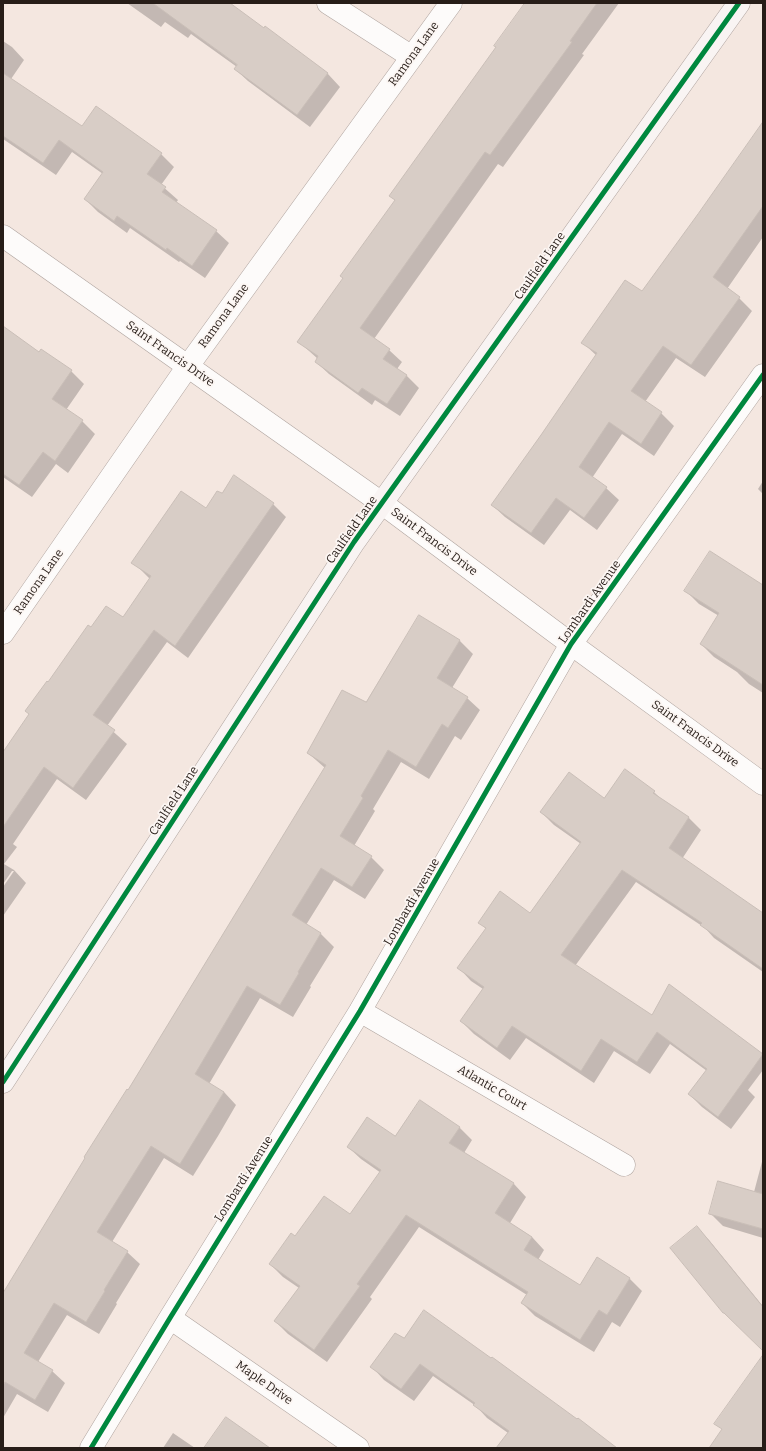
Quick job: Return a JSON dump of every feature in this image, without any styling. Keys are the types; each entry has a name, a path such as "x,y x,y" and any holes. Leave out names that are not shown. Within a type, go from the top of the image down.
{"main road":[{"name":"Caulfield Lane","path":"3,1082 347,553 739,3"}],"street":[{"path":"328,3 412,57"},
{"name":"Ramona Lane","path":"3,633 188,366 451,3"},
{"name":"Saint Francis Drive","path":"3,236 383,504 763,784"},
{"name":"Lombardi Avenue","path":"91,1448 360,1011 571,644 763,375"},
{"name":"Atlantic Court","path":"360,1011 624,1165"},
{"name":"Maple Drive","path":"170,1318 358,1448"}],"building":[{"path":"153,3 230,3 264,28 265,26 328,73 297,115 234,69 237,65"},
{"path":"525,3 597,3 570,41 572,42 490,155 485,152 360,328 390,349 383,359 407,375 387,404 362,388 358,393 315,362 318,356 297,342 343,278 340,276 395,200 389,196 496,47 494,46"},
{"path":"3,73 82,126 96,106 162,153 147,174 166,187 162,192 217,230 192,266 117,216 114,221 84,199 103,172 59,140 43,163 3,136"},
{"path":"763,122 763,206 713,277 740,297 691,365 663,346 631,391 662,412 641,444 609,422 579,467 607,487 584,518 556,498 531,533 491,505 597,353 581,343 625,280 642,291"},
{"path":"3,326 39,352 41,349 72,370 52,399 83,420 55,461 43,452 19,485 3,474"},
{"path":"234,475 274,503 175,646 154,630 93,715 115,730 73,788 44,767 3,827 3,752 29,714 25,711 47,681 48,682 88,625 91,627 106,606 123,617 151,576 131,563 181,491 206,508 217,491 222,493"},
{"path":"710,551 763,585 763,685 700,644 719,613 684,591"},
{"path":"419,615 460,640 437,678 468,697 448,728 442,724 416,767 388,750 361,796 363,798 340,836 372,856 352,887 321,868 292,915 321,933 280,1005 247,986 195,1074 224,1092 180,1164 151,1146 97,1232 128,1251 86,1322 54,1303 24,1353 53,1370 35,1400 5,1382 3,1386 3,1293 85,1158 84,1157 127,1089 128,1090 326,765 307,753 342,690 366,702"},
{"path":"625,769 655,791 653,793 689,817 669,848 763,913 763,969 700,925 702,923 622,870 561,955 652,1015 669,984 763,1054 718,1117 688,1094 707,1069 657,1032 637,1062 601,1039 581,1071 512,1026 497,1048 460,1021 484,987 457,968 486,928 478,923 500,891 530,913 581,842 540,812 569,772 604,798"},
{"path":"420,1100 460,1127 449,1143 514,1183 495,1213 532,1237 524,1250 580,1285 597,1257 630,1278 607,1315 599,1310 580,1340 521,1303 528,1292 406,1215 357,1284 360,1286 314,1350 274,1321 300,1286 269,1264 291,1233 295,1236 324,1196 350,1214 381,1170 347,1147 367,1117 395,1136"},
{"path":"718,1181 763,1194 763,1229 709,1214"},
{"path":"697,1226 763,1307 763,1351 723,1313 670,1248"},
{"path":"424,1310 577,1419 578,1418 617,1448 496,1448 509,1431 473,1405 475,1403 420,1364 401,1389 370,1367 395,1333 404,1338"},
{"path":"763,1355 763,1448 709,1448 722,1429 714,1424"},
{"path":"226,1417 270,1448 204,1448"}],"cycle path":[{"path":"3,1082 354,542 739,3"},
{"path":"91,1448 360,1011 571,644 763,375"}]}
